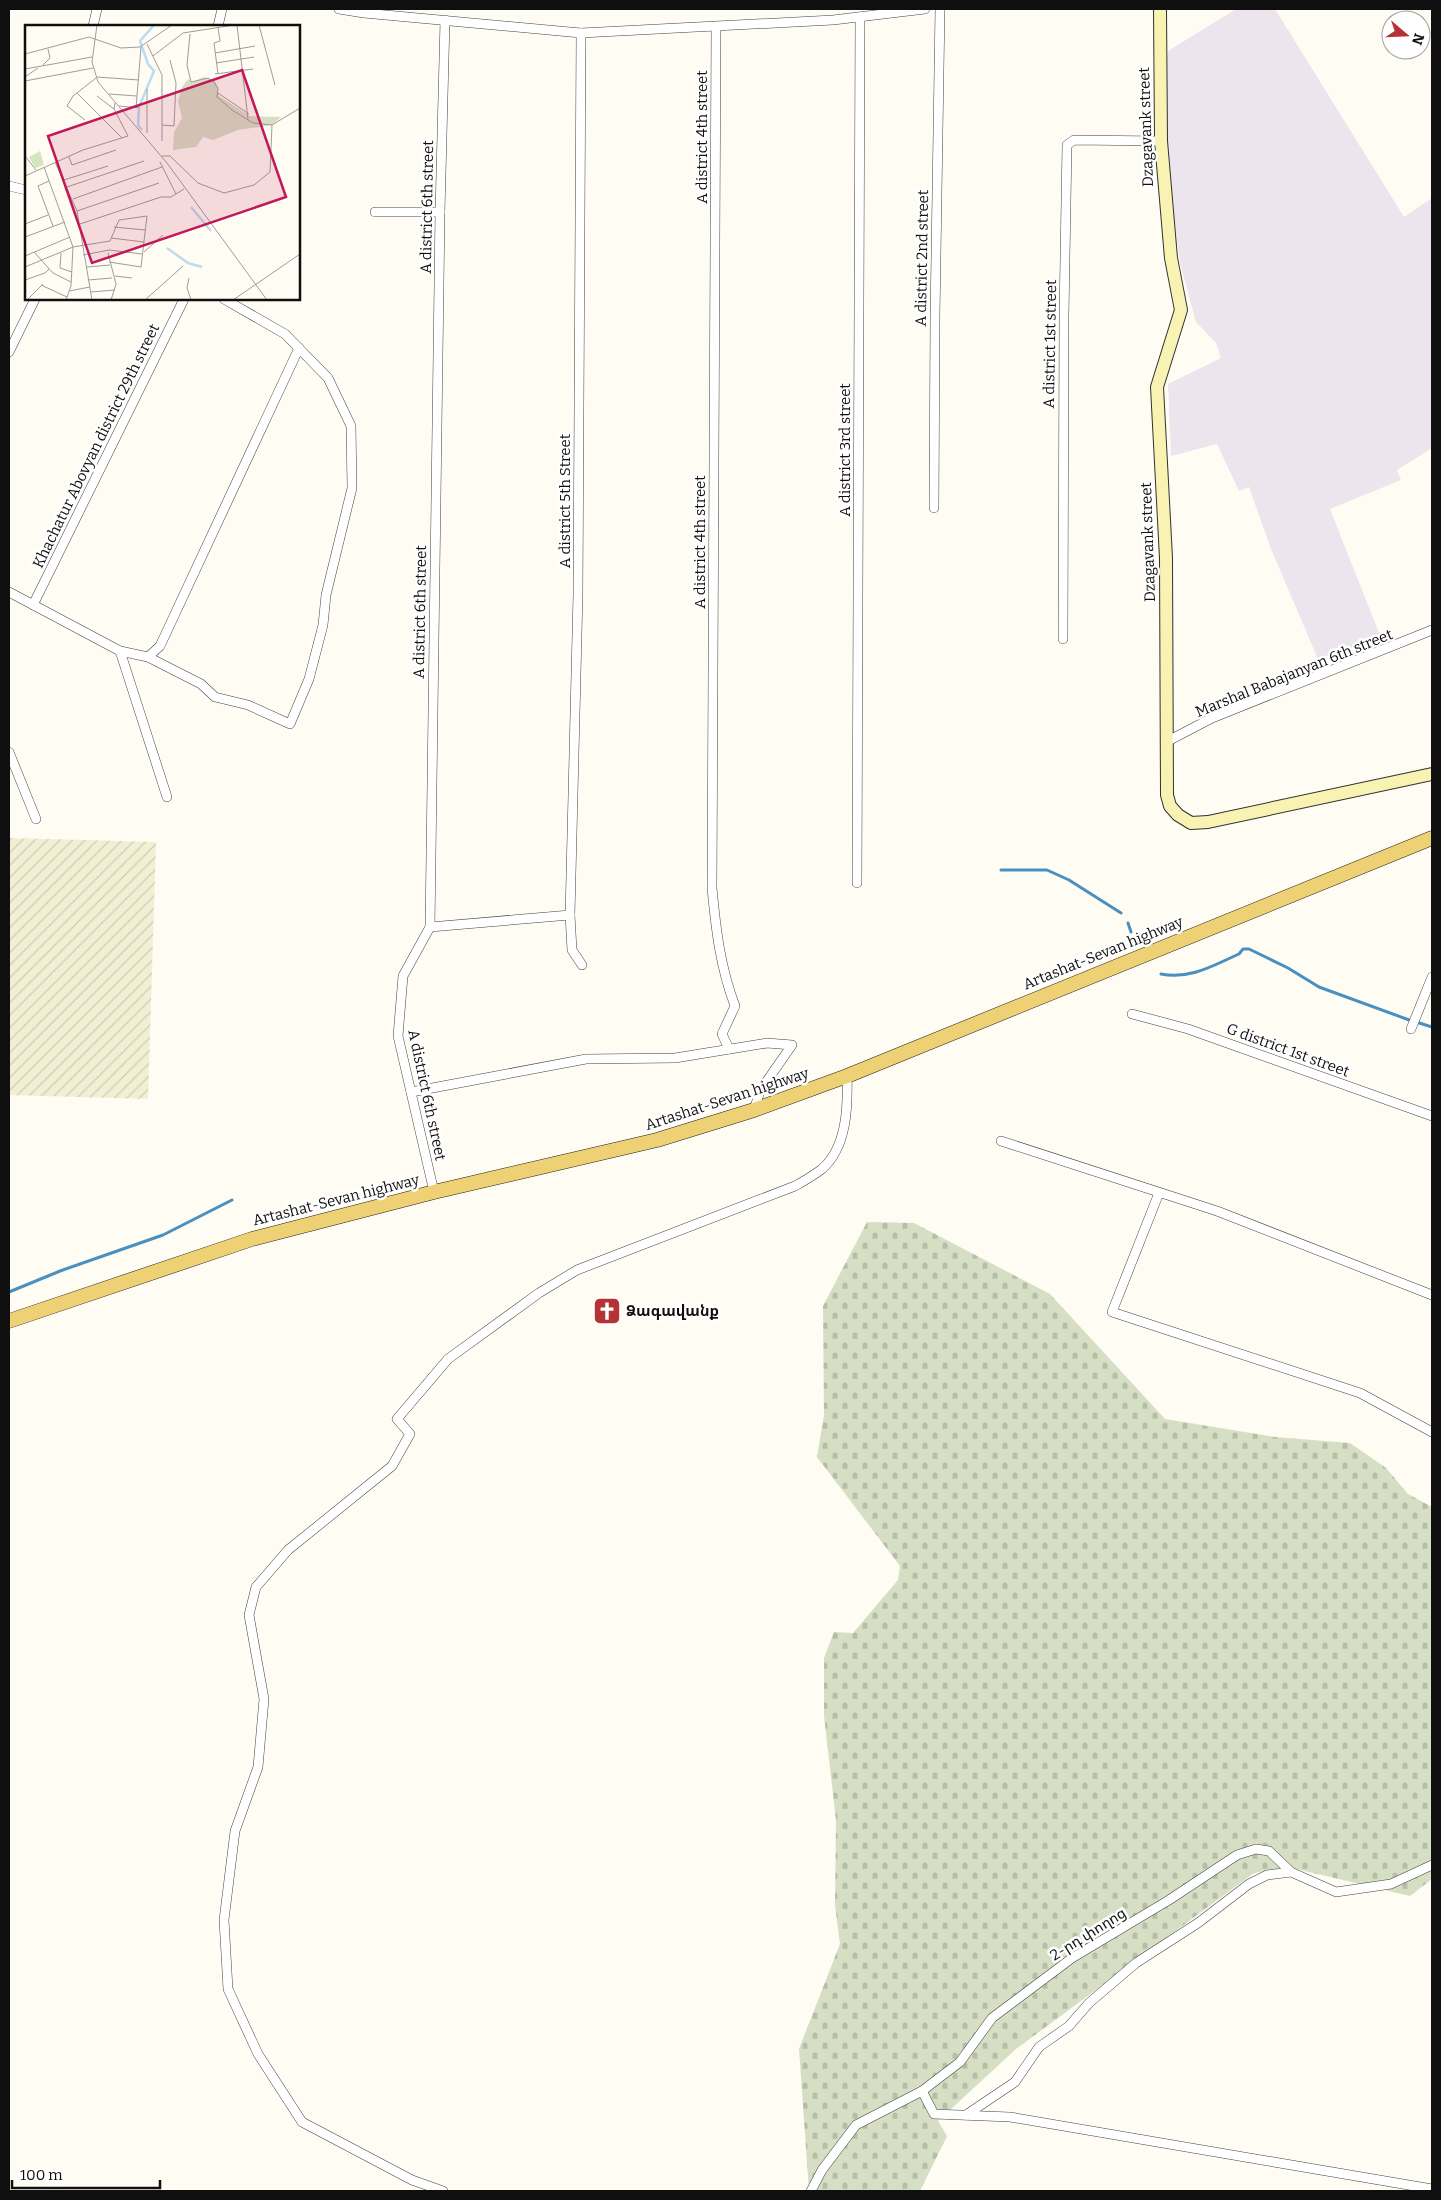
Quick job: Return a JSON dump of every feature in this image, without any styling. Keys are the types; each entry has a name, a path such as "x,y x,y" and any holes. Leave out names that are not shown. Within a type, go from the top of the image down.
{"main road":[{"name":"Artashat-Sevan highway","path":"9,1321 252,1239 434,1192 656,1140 754,1110 847,1076 1432,838"}],"street":[{"path":"93,25 97,9"},
{"path":"218,25 222,9"},
{"path":"339,9 581,34 716,28 860,17 925,9"},
{"name":"A district 2nd street","path":"934,508 940,9"},
{"name":"Dzagavank street","path":"1160,9 1161,141 1171,258 1181,310 1157,387 1166,558 1166,742 1167,795 1170,806 1178,815 1191,823 1208,822 1432,774"},
{"name":"A district 3rd street","path":"857,883 860,17"},
{"name":"A district 6th street","path":"434,1192 398,1037 403,976 430,927 440,212 445,20"},
{"name":"A district 4th street","path":"716,28 712,888 722,968 735,1006 722,1034 729,1049"},
{"name":"A district 5th Street","path":"581,34 578,594 570,915 572,950 582,965"},
{"name":"A district 1st street","path":"1063,639 1064,324 1067,145 1074,140 1161,141"},
{"path":"9,186 25,190"},
{"path":"375,212 440,212"},
{"path":"9,352 35,300"},
{"name":"Khachatur Abovyan district 29th street","path":"33,605 184,300"},
{"path":"9,592 120,651 148,657 201,684 215,697 248,705 290,724 309,679 323,625 326,595 352,488 350,426 328,378 299,348 285,334 226,300"},
{"path":"148,657 160,646 299,348"},
{"name":"Marshal Babajanyan 6th street","path":"1166,742 1212,718 1432,630"},
{"path":"120,651 167,797"},
{"path":"9,752 36,819"},
{"path":"430,927 570,915"},
{"path":"1411,1029 1429,992 1432,976"},
{"name":"G district 1st street","path":"1132,1014 1188,1028 1432,1116"},
{"path":"411,1092 586,1059 675,1058 767,1043 792,1045 760,1091 754,1110"},
{"path":"443,2191 412,2180 302,2122 258,2054 228,1989 224,1920 235,1831 258,1767 264,1699 249,1615 256,1587 288,1550 392,1466 410,1434 397,1419 448,1359 539,1293 577,1270 795,1186 822,1168 839,1144 848,1104 847,1076"},
{"path":"1001,1141 1159,1194 1217,1211 1432,1295"},
{"path":"1159,1194 1112,1312 1360,1394 1432,1432"},
{"name":"2-րդ փողոց","path":"811,2191 822,2170 856,2125 922,2091 960,2062 992,2018 1065,1963 1169,1900 1238,1855 1256,1849 1269,1851 1291,1872 1336,1892 1391,1884 1432,1865"},
{"path":"966,2115 1015,2082 1040,2047 1069,2026 1089,2003 1136,1964 1198,1923 1249,1884 1267,1875 1291,1872"},
{"path":"922,2091 934,2114 1010,2117 1432,2189"}],"shaded area":[{"path":"1236,9 1275,9 1404,217 1432,198 1432,448 1397,470 1401,480 1330,509 1381,638 1318,659 1271,549 1249,487 1239,491 1217,444 1171,456 1168,384 1221,358 1216,343 1196,322 1180,263 1170,191 1164,95 1168,51"},
{"path":"9,838 156,842 148,1099 9,1095"}],"green space":[{"path":"867,1222 914,1223 1050,1294 1165,1419 1275,1437 1350,1443 1386,1468 1408,1494 1432,1507 1432,1879 1410,1896 1288,1867 1254,1873 1016,2049 938,2121 947,2136 920,2191 809,2191 799,2049 840,1944 835,1905 836,1820 824,1716 824,1658 834,1632 853,1633 898,1580 900,1566 817,1457 824,1415 823,1306"}],"waterway":[{"path":"1001,870 1047,870 1069,880 1121,913"},
{"path":"1128,923 1131,932"},
{"path":"1161,974 1182,975 1192,973 1211,967 1239,954 1243,949 1249,949 1288,968 1319,987 1412,1021"},
{"path":"1416,1022 1432,1027"},
{"path":"9,1292 60,1271 163,1235 232,1200"}],"place":[{"name":"Ձագավանք","path":"607,1311"}]}
